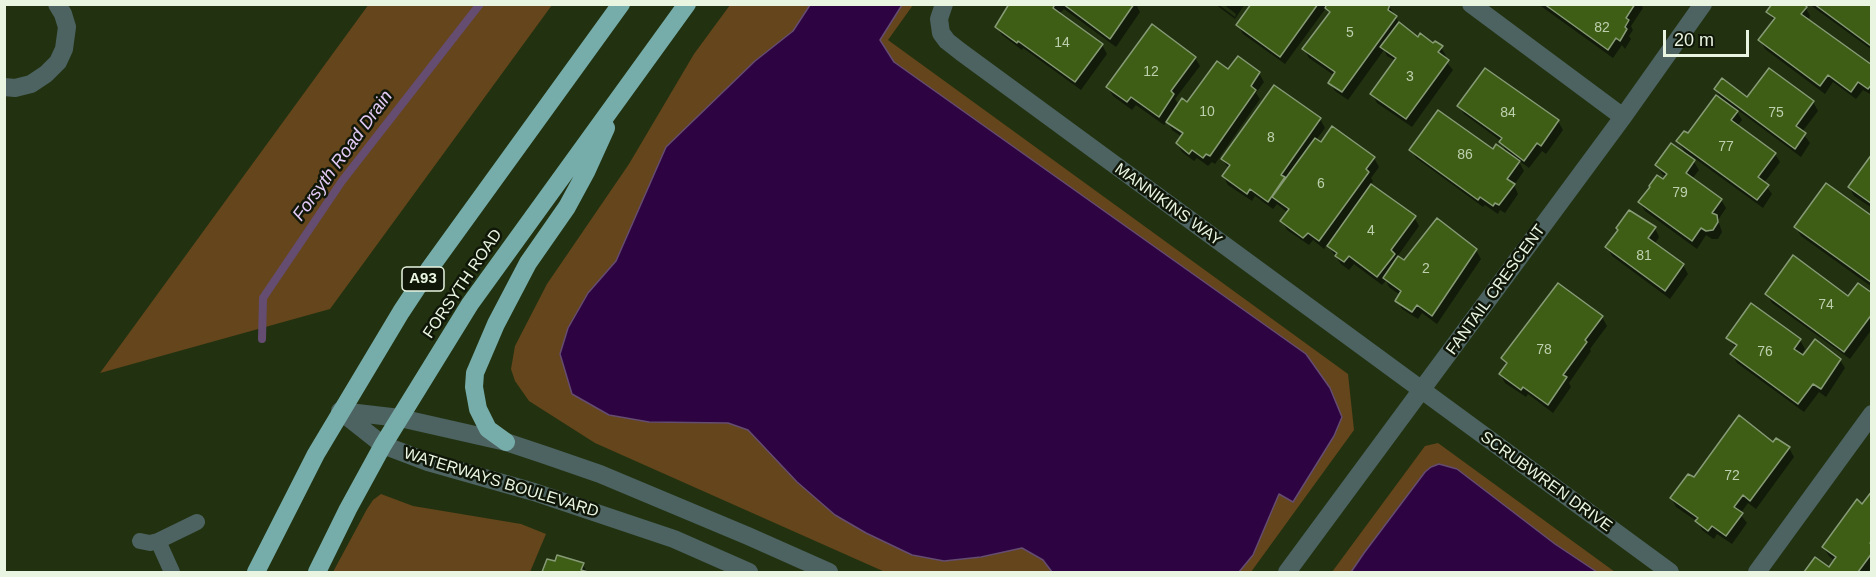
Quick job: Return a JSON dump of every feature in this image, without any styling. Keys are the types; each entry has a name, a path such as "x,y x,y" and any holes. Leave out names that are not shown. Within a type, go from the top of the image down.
{"highway":[{"name":"FORSYTH ROAD","path":"256,573 313,459 401,312 430,268 621,4"},
{"name":"FORSYTH ROAD","path":"317,573 383,445 470,304 687,4"},
{"path":"506,442 488,429 478,409 474,387 475,373 496,324 528,262 567,207 586,172 618,99"}],"street":[{"path":"4,87 15,88 31,84 58,62 66,43 67,27 57,4"},
{"name":"MANNIKINS WAY","path":"944,4 939,26 947,41 1422,391"},
{"path":"1471,4 1623,117"},
{"name":"FANTAIL CRESCENT","path":"1287,573 1623,117 1703,4"},
{"name":"SCRUBWREN DRIVE","path":"1422,391 1670,573"},
{"name":"WATERWAYS BOULEVARD","path":"340,411 400,418 506,442 600,474 748,536 829,573"},
{"name":"WATERWAYS BOULEVARD","path":"340,411 383,445 428,462 534,492 674,539 749,573"},
{"path":"1757,573 1872,414"}],"lane":[{"path":"140,541 150,543 158,541 197,522"},
{"path":"158,541 172,573"}],"shaded area":[{"path":"369,4 552,5 330,309 100,373"},
{"path":"730,5 913,5 888,40 1348,374 1354,430 1251,572 885,572 595,443 529,401 515,381 511,369 515,346 547,284 629,164 694,54"},
{"path":"810,5 902,5 880,40 894,62 1306,354 1330,388 1342,417 1334,436 1293,502 1279,494 1253,555 1239,572 1052,572 1043,560 1022,548 981,557 944,561 912,555 835,515 797,482 748,430 728,423 649,422 609,415 572,394 560,354 568,328 588,293 616,261 666,147 755,61 793,31"},
{"path":"1438,443 1615,572 1332,572 1425,446"},
{"path":"1439,464 1457,469 1555,544 1597,572 1351,572 1425,472"},
{"path":"381,494 413,506 521,524 546,534 530,572 333,572 367,509"}],"building":[{"path":"1009,4 1055,4 1053,8 1103,44 1075,82 995,27"},
{"path":"1063,4 1134,4 1110,39"},
{"path":"1251,4 1318,4 1280,57 1236,25"},
{"path":"1327,4 1390,4 1388,10 1397,16 1342,92 1328,83 1335,72 1302,49 1330,12 1325,8"},
{"path":"1544,4 1635,4 1626,18 1629,20 1625,27 1627,29 1620,41 1616,38 1608,50"},
{"path":"1772,4 1804,4 1807,7 1801,14 1872,65 1872,84 1868,89 1858,82 1851,92 1828,75 1820,86 1758,40 1775,18 1766,12"},
{"path":"1814,4 1872,4 1871,46"},
{"path":"1399,22 1418,37 1420,33 1433,43 1435,41 1443,46 1438,52 1449,60 1406,119 1370,94 1396,58 1380,47"},
{"path":"1152,24 1196,57 1171,91 1174,94 1159,117 1131,97 1127,102 1106,87"},
{"path":"1238,56 1260,72 1251,86 1256,90 1210,156 1206,154 1203,158 1192,150 1189,154 1176,143 1183,133 1166,122 1182,98 1187,102 1217,61 1228,69"},
{"path":"1485,68 1559,120 1541,146 1537,143 1524,161 1499,142 1502,138 1457,106"},
{"path":"1769,68 1814,101 1796,126 1806,133 1795,149 1714,89 1722,78 1747,97"},
{"path":"1274,85 1321,118 1281,175 1285,177 1268,202 1250,189 1247,194 1222,176 1230,165 1221,159"},
{"path":"1716,95 1738,111 1731,120 1776,153 1758,177 1769,185 1757,200 1676,141 1684,131 1688,133"},
{"path":"1438,110 1493,149 1496,144 1520,161 1507,179 1515,184 1499,205 1495,203 1493,206 1480,197 1478,200 1409,150"},
{"path":"1332,126 1375,157 1366,169 1369,172 1319,241 1308,233 1303,238 1280,221 1289,209 1272,197 1315,138 1321,142"},
{"path":"1671,143 1695,160 1686,173 1722,199 1712,213 1717,215 1718,222 1713,230 1706,231 1701,228 1692,241 1638,202 1657,175 1663,179 1667,174 1655,165"},
{"path":"1872,154 1872,204 1848,187"},
{"path":"1826,183 1872,216 1872,283 1794,227"},
{"path":"1371,184 1416,216 1391,250 1395,254 1377,277 1349,256 1344,262 1327,246"},
{"path":"1629,210 1656,227 1648,238 1684,264 1665,291 1605,247"},
{"path":"1437,218 1477,249 1432,316 1417,305 1412,312 1395,301 1401,291 1383,278 1398,256 1404,260"},
{"path":"1793,255 1848,296 1858,283 1872,293 1872,314 1844,352 1765,294"},
{"path":"1558,283 1603,316 1563,375 1567,377 1548,405 1523,387 1521,390 1499,374 1507,363 1501,358"},
{"path":"1751,303 1801,339 1794,349 1803,355 1815,339 1841,359 1821,389 1813,384 1798,404 1730,354 1737,345 1726,338"},
{"path":"1739,415 1773,442 1776,438 1790,447 1750,501 1743,495 1734,507 1743,513 1726,536 1712,526 1708,531 1695,521 1698,518 1670,498 1688,474 1694,477"},
{"path":"1872,491 1872,541 1870,543 1872,553 1858,572 1804,572 1815,557 1829,567 1836,557 1822,547 1857,499 1862,504"},
{"path":"557,555 584,563 581,570 588,572 542,572 547,559 555,561"}],"waterway":[{"name":"Forsyth Road Drain","path":"262,339 263,298 342,181 480,4"}]}
